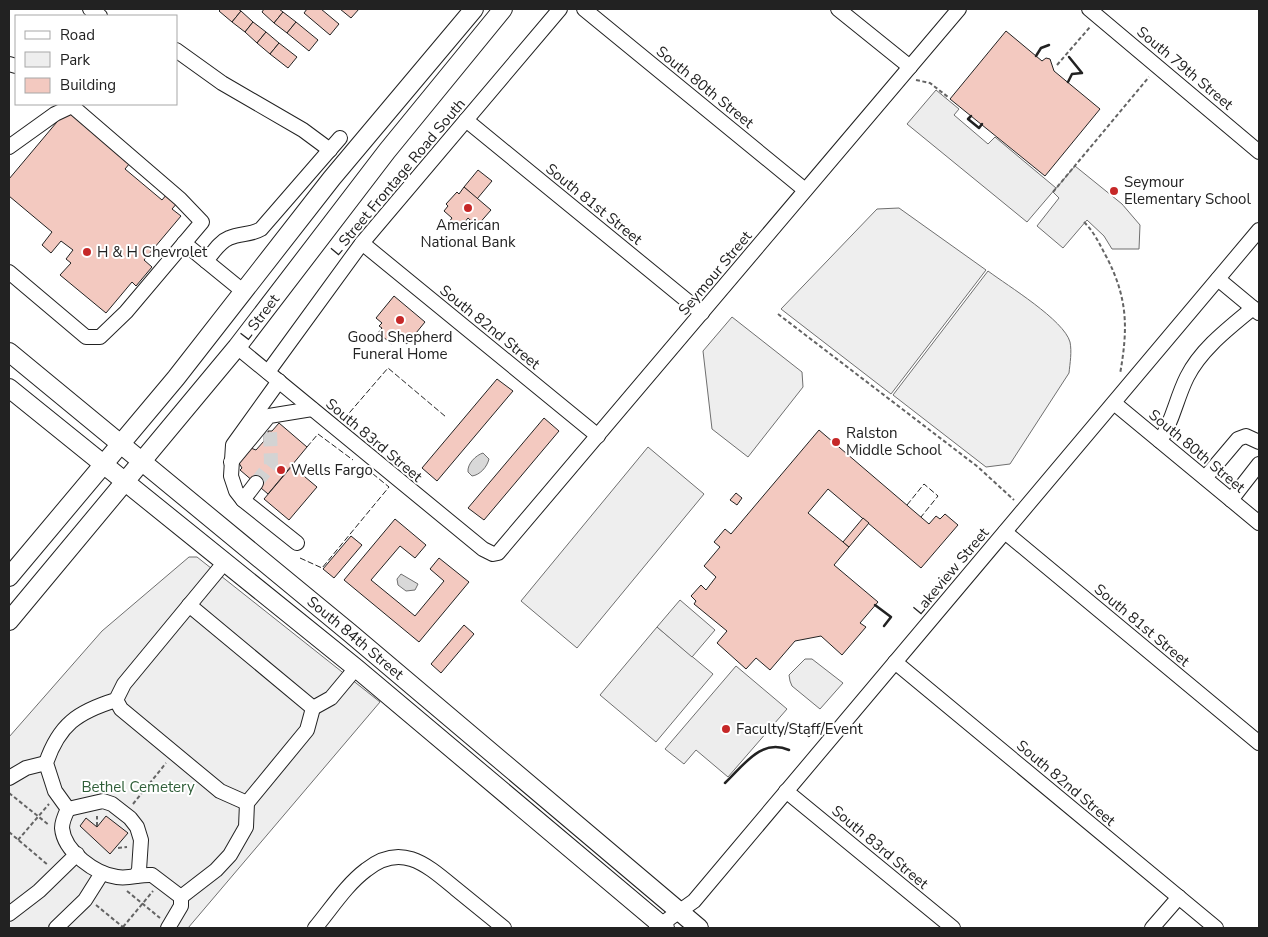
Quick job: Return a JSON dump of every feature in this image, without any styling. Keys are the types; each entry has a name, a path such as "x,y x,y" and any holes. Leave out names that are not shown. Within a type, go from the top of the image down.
{"main road":[{"name":"L Street","path":"9,577 244,292 354,150 474,9"},
{"name":"L Street","path":"9,620 143,462 237,347 387,151 503,9"},
{"name":"South 84th Street","path":"9,352 121,443 699,928"},
{"name":"South 84th Street","path":"9,388 356,668 661,927"}],"street":[{"name":"L Street Frontage Road South","path":"268,372 362,243 560,9"},
{"name":"South 80th Street","path":"584,9 806,190"},
{"path":"838,9 910,73"},
{"name":"Seymour Street","path":"493,554 503,549 806,190 910,73 959,9"},
{"name":"South 79th Street","path":"1089,9 1259,152"},
{"path":"178,51 222,83 303,130 330,150"},
{"path":"9,147 56,114 72,106 180,199 202,222 126,312 100,337 86,338 9,272"},
{"name":"South 81st Street","path":"466,120 702,313"},
{"path":"206,261 224,240 261,229 340,138"},
{"name":"Lakeview Street","path":"661,927 694,901 1259,230"},
{"path":"184,243 244,292"},
{"name":"South 82nd Street","path":"362,243 598,436"},
{"path":"1160,441 1172,423 1175,402 1192,369 1205,350 1256,310 1218,279"},
{"name":"South 83rd Street","path":"237,347 482,549 493,554"},
{"path":"279,381 236,438 231,462 233,484 243,500 296,544"},
{"path":"266,398 270,432"},
{"name":"South 80th Street","path":"1114,403 1231,500 1258,518"},
{"path":"231,462 269,416 312,410"},
{"path":"1205,478 1238,439 1246,436 1259,442"},
{"path":"1231,500 1259,464"},
{"path":"243,500 256,484"},
{"name":"South 81st Street","path":"1005,532 1259,743"},
{"path":"68,809 57,794 46,763 55,739 66,725 102,704 116,700 124,684 224,563"},
{"path":"189,605 313,708"},
{"name":"South 82nd Street","path":"895,662 1216,928"},
{"path":"181,897 216,870 230,855 246,827 247,803 307,730 313,708 331,698 356,668"},
{"path":"116,700 121,709 220,791 247,803"},
{"path":"9,778 26,768 46,763"},
{"name":"South 83rd Street","path":"786,791 953,928"},
{"path":"136,876 139,870 141,840 137,827 125,814 103,801 87,803 68,809 63,818 62,828 66,840 77,854 106,874 126,878 152,875 181,897"},
{"path":"9,914 58,873 77,854"},
{"path":"315,928 365,870 376,862 388,858 407,857 418,860 504,928"},
{"path":"56,928 87,897 106,874"},
{"path":"169,927 181,906 181,897"},
{"path":"1152,928 1179,897"}],"path":[{"path":"1057,66 1092,25"},
{"path":"910,73 930,82 948,97"},
{"path":"1053,192 1151,75"},
{"path":"1084,222 1094,232 1118,280 1122,295 1126,317 1126,336 1119,378"},
{"path":"778,314 978,467 1016,502"},
{"path":"125,814 175,753"},
{"path":"9,793 66,840"},
{"path":"18,840 57,794"},
{"path":"9,832 58,873"},
{"path":"106,874 169,927"},
{"path":"87,897 123,928 161,882"}],"green space":[{"path":"1075,166 1122,204 1140,225 1139,249 1112,249 1104,236 1087,220 1063,248 1037,226 1059,198 1053,192"},
{"path":"899,208 986,270 891,394 781,309 877,209"},
{"path":"988,271 1047,314 1066,333 1070,342 1071,354 1069,373 1010,464 986,467 893,395"},
{"path":"732,317 802,372 803,387 748,457 712,429 703,351"},
{"path":"648,447 704,494 577,648 521,601"},
{"name":"Bethel Cemetery","path":"189,557 197,557 380,702 188,928 9,928 9,737 102,631"},
{"path":"657,627 713,674 656,742 600,695"}],"shaded area":[{"path":"936,90 959,109 954,115 988,144 995,137 1056,188 1027,222 907,124"},
{"path":"483,453 489,459 488,462 485,468 472,476 468,472 470,463"},
{"path":"401,574 418,584 415,590 406,591 398,585 397,579"},
{"path":"680,600 715,630 692,657 657,627"},
{"path":"805,659 812,659 843,683 820,709 792,686 790,681 789,675"},
{"name":"Faculty/Staff/Event","path":"736,666 787,709 728,777 696,750 684,764 665,749"}],"building":[{"path":"221,9 238,9 241,11 232,22 219,11"},
{"path":"264,9 279,9 283,12 274,23 262,12"},
{"path":"307,9 321,9 339,24 330,35 304,13"},
{"path":"340,9 359,9 351,18"},
{"path":"241,11 253,22 245,32 232,22"},
{"path":"283,12 296,22 287,33 274,23"},
{"path":"253,22 266,32 257,43 245,32"},
{"path":"296,22 318,40 309,51 287,33"},
{"path":"1006,31 1042,61 1046,58 1050,59 1054,71 1100,109 1045,176 950,99"},
{"path":"266,32 279,43 270,54 257,43"},
{"path":"279,43 297,57 288,68 270,54"},
{"path":"67,110 130,163 125,169 162,200 167,194 178,202 172,209 181,216 144,260 152,267 136,286 132,282 106,313 60,275 71,263 66,259 73,250 61,241 51,253 42,245 52,232 9,196 9,179"},
{"path":"478,170 492,181 477,199 464,187"},
{"name":"American National Bank","path":"464,187 491,210 477,226 468,218 458,230 449,222 452,218 444,211 448,206 446,204 457,192 459,194"},
{"name":"Good Shepherd Funeral Home","path":"394,296 425,322 407,344 398,337 392,344 378,333 382,328 379,326 382,323 376,318"},
{"path":"497,379 513,391 437,481 422,468"},
{"path":"544,418 559,431 484,520 468,508"},
{"path":"279,423 307,447 268,494 240,470 242,468 237,460 248,447 256,450 264,441 264,436 268,436 268,431 272,431"},
{"path":"819,430 929,524 936,516 940,519 945,514 958,525 921,568 828,489 808,513 849,547 834,565 878,602 860,623 866,627 842,655 821,636 795,641 770,670 756,658 746,669 717,643 727,631 694,604 696,601 691,596 701,585 706,590 716,577 704,566 720,547 714,542 725,529 731,534"},
{"path":"292,466 317,487 289,520 264,499"},
{"path":"736,493 742,498 737,505 730,500"},
{"path":"863,518 869,523 849,547 843,542"},
{"path":"395,519 426,545 415,558 400,546 371,580 415,616 444,581 430,569 439,558 469,582 419,642 344,580"},
{"path":"351,536 362,545 334,578 323,569"},
{"path":"464,625 474,634 441,673 431,664"},
{"path":"809,725 815,730 809,737 803,732"},
{"path":"106,816 128,833 110,854 80,826 86,818 97,827"}],"tunnel":[{"path":"256,483 271,464 270,431"}],"fence":[{"path":"344,419 388,368 446,417"},
{"path":"307,447 318,434 353,460"},
{"path":"300,558 322,568 389,487 373,474"},
{"path":"907,505 924,484 938,496 921,517"}],"wall":[{"path":"1036,56 1041,48 1049,45"},
{"path":"1068,82 1072,74 1082,73 1069,57"},
{"path":"971,116 968,119 979,128 982,124"},
{"path":"875,605 891,617 884,626"},
{"path":"725,783 746,761 761,750 779,747 789,750"}],"place":[{"name":"Seymour Elementary School","path":"1114,191"},
{"name":"American National Bank","path":"468,208"},
{"name":"H & H Chevrolet","path":"87,252"},
{"name":"Good Shepherd Funeral Home","path":"400,320"},
{"name":"Ralston Middle School","path":"836,442"},
{"name":"Wells Fargo","path":"281,470"},
{"name":"Faculty/Staff/Event","path":"726,729"}]}
